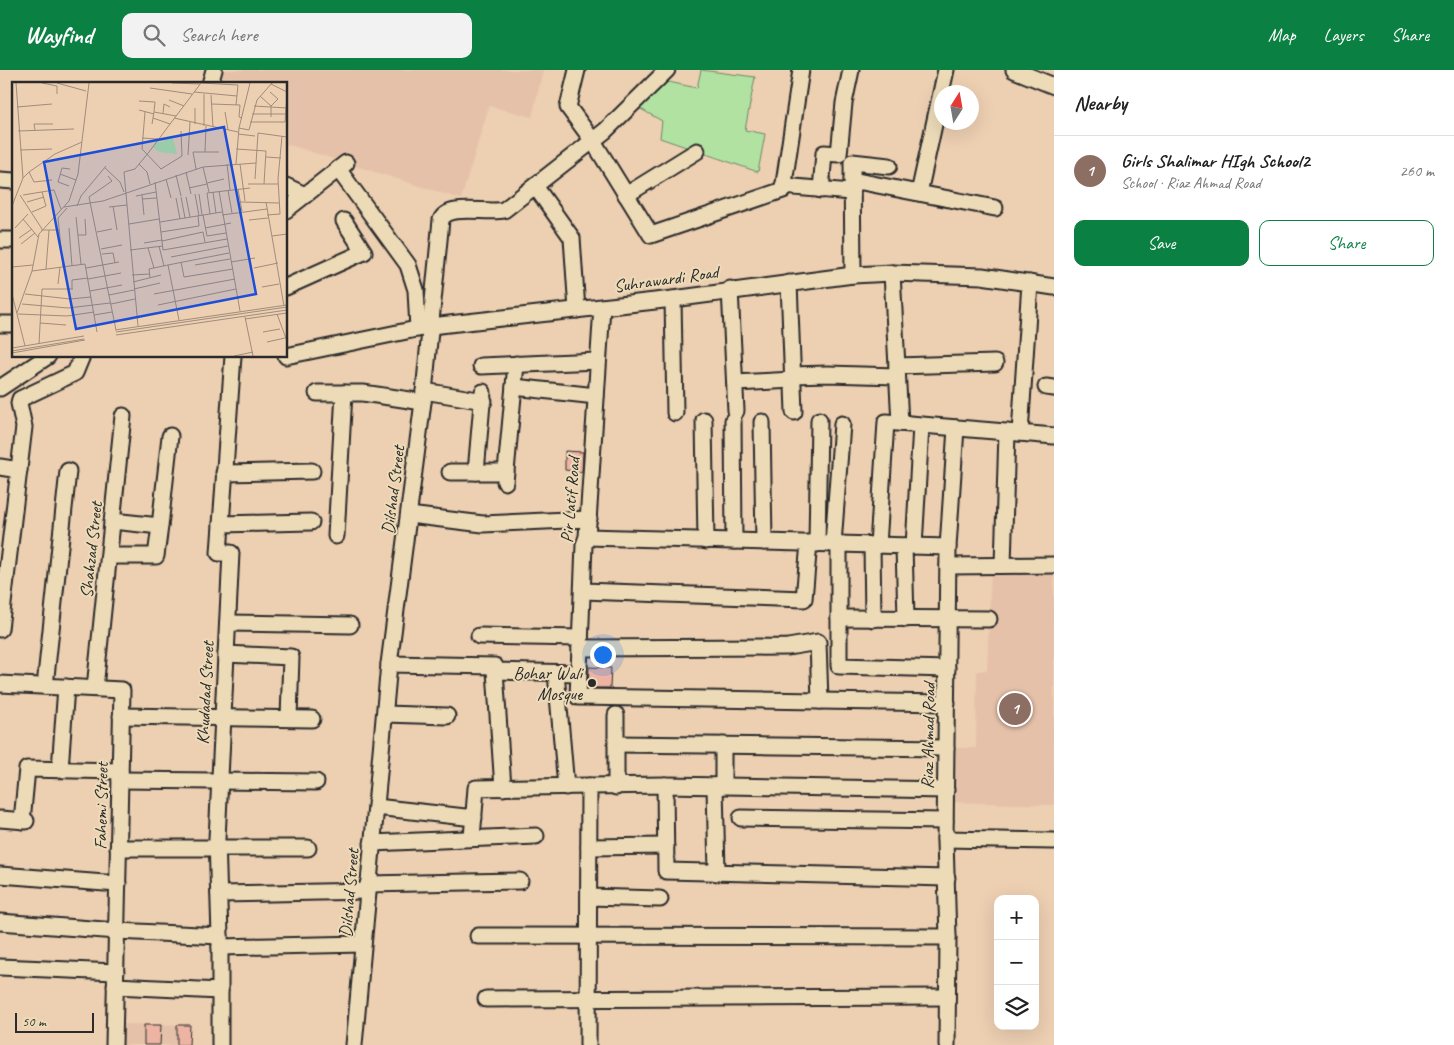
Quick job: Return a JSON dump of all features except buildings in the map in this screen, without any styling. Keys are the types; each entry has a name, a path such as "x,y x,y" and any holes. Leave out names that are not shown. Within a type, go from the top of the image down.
{"street":[{"path":"576,70 568,107 592,141 651,236 783,190 801,70"},
{"name":"Dilshad Street","path":"354,1045 389,664 423,396 424,327 443,216 452,210 488,212 504,210 592,141 668,70"},
{"path":"821,190 824,153 838,154 844,103 851,70"},
{"path":"919,193 946,70"},
{"path":"1014,70 1039,75 1054,86"},
{"path":"626,194 697,151"},
{"path":"853,275 852,162 889,166"},
{"path":"288,209 342,166 408,265 424,327"},
{"path":"535,186 572,238 577,310"},
{"path":"783,186 821,190 852,186 919,193 996,208"},
{"path":"288,187 305,196"},
{"path":"288,286 364,252 344,221"},
{"path":"892,273 900,423"},
{"name":"Suhrawardi Road","path":"288,356 424,327 602,307 730,289 853,275 892,273 982,276 1054,287"},
{"path":"789,282 794,412"},
{"path":"1003,565 1014,433 1030,283"},
{"path":"730,289 734,383 734,541"},
{"path":"672,298 675,413"},
{"name":"Pir Latif Road","path":"602,307 587,537 584,545 578,697 820,701"},
{"path":"0,388 44,358"},
{"path":"0,629 24,427 19,403 20,399 74,373 81,358"},
{"name":"Khudadad Street","path":"220,1045 220,941 217,848 231,553 219,553 233,358"},
{"path":"480,366 598,361"},
{"path":"734,383 826,374 897,371 995,363"},
{"path":"450,472 476,472 506,477 516,364"},
{"path":"514,387 596,396"},
{"path":"317,393 483,397 476,472"},
{"path":"336,536 344,393"},
{"name":"Shahzad Street","path":"95,688 123,416"},
{"path":"704,420 706,540"},
{"path":"583,591 804,599 804,579 813,543 819,420"},
{"path":"762,422 764,542"},
{"path":"872,618 875,545 886,422 1054,436"},
{"path":"842,424 836,544 839,666 947,668"},
{"path":"906,619 909,546 921,426"},
{"name":"Riaz Ahmad Road","path":"946,1045 948,937 945,821 948,547 956,428"},
{"path":"109,556 156,556 170,436"},
{"path":"0,467 19,470"},
{"path":"224,473 312,470"},
{"path":"45,686 68,471"},
{"path":"409,515 483,524 588,519"},
{"path":"112,520 160,526"},
{"path":"221,524 310,522"},
{"path":"587,537 948,547"},
{"path":"948,566 1054,565"},
{"path":"839,618 989,619"},
{"path":"228,623 350,625"},
{"path":"479,636 580,643 788,647 818,642 820,701 946,703"},
{"path":"226,654 290,657 289,718"},
{"path":"389,664 495,666 503,788"},
{"path":"495,671 579,673"},
{"path":"556,673 566,787"},
{"name":"Fahemi Street","path":"0,684 122,690 114,1045"},
{"path":"60,770 66,687"},
{"path":"384,714 447,716"},
{"path":"616,715 616,786"},
{"path":"121,716 312,719"},
{"path":"616,744 946,748"},
{"path":"717,873 719,786 723,745"},
{"path":"0,819 24,821 27,769 220,781 316,782"},
{"path":"665,785 666,871 947,878"},
{"path":"472,838 476,788 665,785 946,790"},
{"path":"588,1045 589,786"},
{"path":"376,807 474,818"},
{"path":"741,818 945,821"},
{"path":"372,842 536,836"},
{"path":"945,839 1054,841"},
{"path":"589,847 666,846"},
{"path":"118,848 308,848"},
{"path":"0,874 118,884"},
{"path":"219,894 520,881"},
{"path":"589,897 660,899"},
{"path":"0,922 220,941 363,944"},
{"path":"478,936 948,937"},
{"path":"0,967 220,990"},
{"path":"486,999 947,997"}],"shaded area":[{"path":"213,70 543,70 532,117 489,106 461,199 288,145 288,82 210,82"},
{"path":"1054,566 1054,805 946,802 946,748 976,748 977,671 987,670 991,568"},
{"path":"117,1024 190,1025 189,1045 117,1045"}],"green space":[{"path":"701,70 755,77 745,130 765,134 758,172 660,138 662,121 632,104 659,80 697,88"}],"place":[{"name":"Bohar Wali Mosque","path":"592,683"},
{"name":"Girls Shalimar HIgh School2","path":"1015,709"}]}
